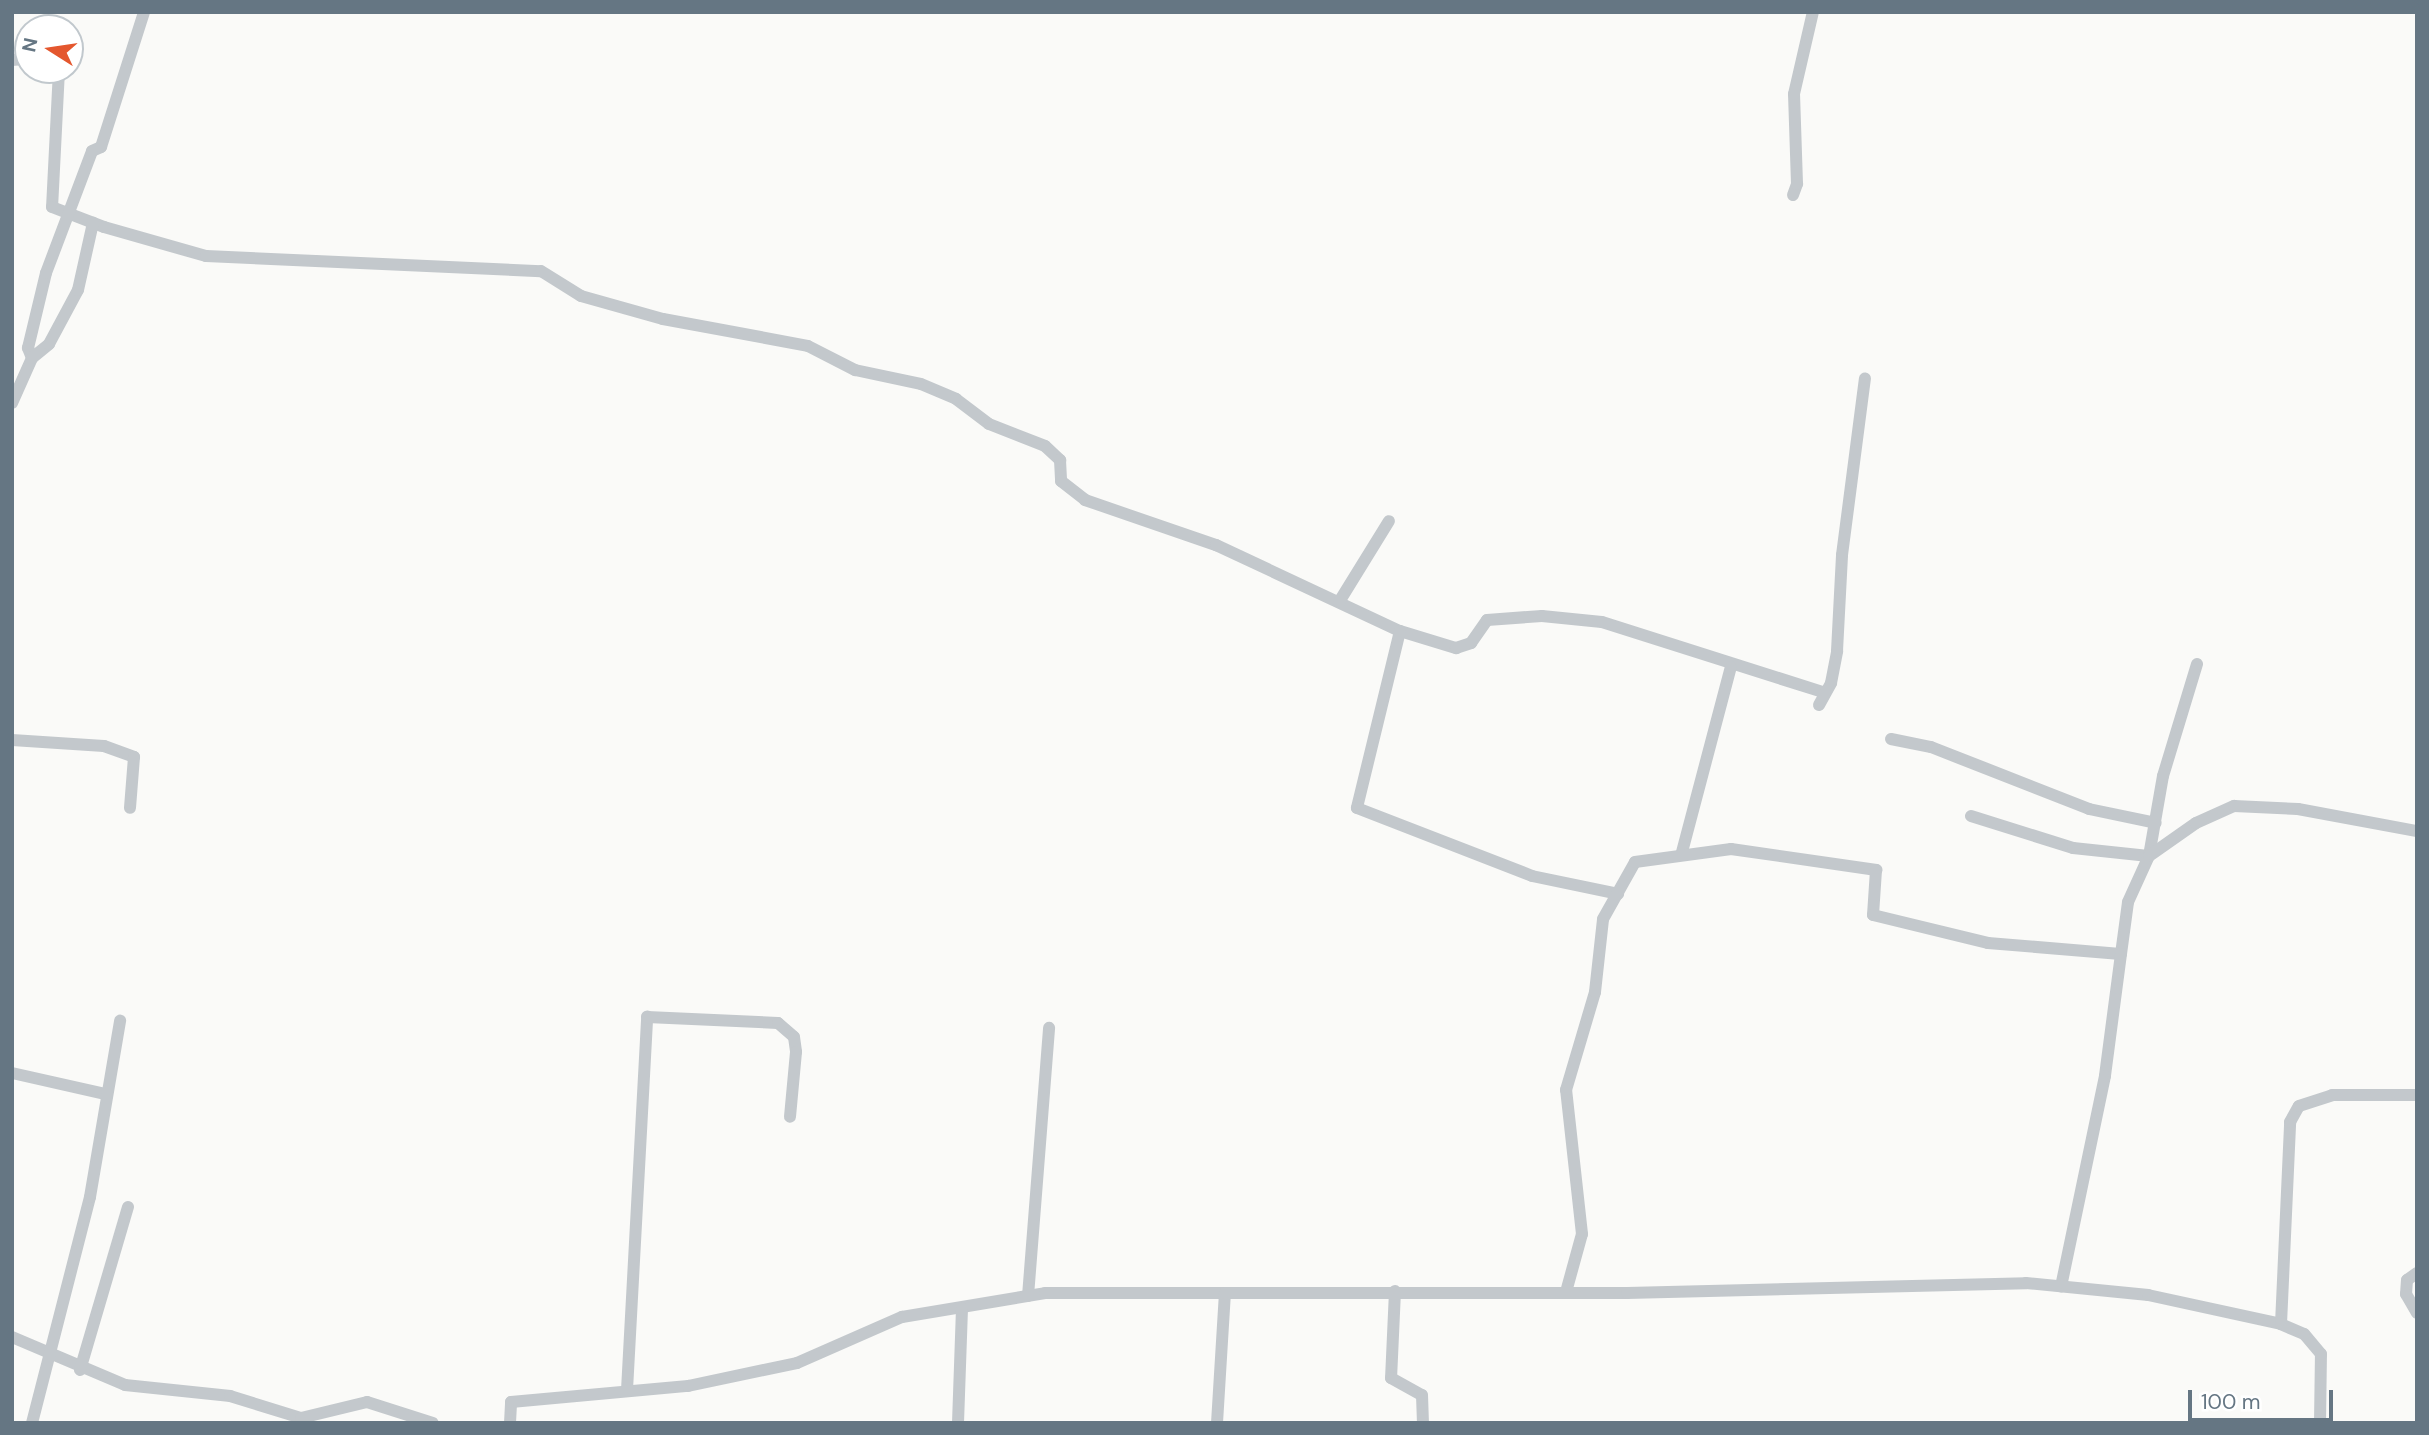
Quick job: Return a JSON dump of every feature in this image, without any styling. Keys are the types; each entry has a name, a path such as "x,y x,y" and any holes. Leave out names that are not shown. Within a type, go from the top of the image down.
{"street":[{"path":"32,358 28,348 46,273 92,151 101,147 144,12"},
{"path":"1793,195 1797,184 1794,94 1813,12"},
{"path":"59,84 52,207 93,223 206,256 541,271 581,296 663,319 808,346 855,370 922,384 956,399 989,424 1045,446 1060,460 1061,481 1085,500 1216,545 1400,631 1456,648 1471,643 1487,620 1542,616 1602,622 1821,699 1837,651 1842,555 1865,378"},
{"path":"12,402 32,358 49,344 78,290 93,223"},
{"path":"1339,602 1389,521"},
{"path":"1400,631 1357,807 1532,876 1618,894"},
{"path":"1971,816 2073,848 2150,856 2163,776 2197,664"},
{"path":"1682,852 1731,667"},
{"path":"1891,738 1931,747 2089,809 2156,823"},
{"path":"12,740 74,748 104,746 134,757 130,808"},
{"path":"2061,1286 2105,1076 2128,902 2149,856 2196,823 2234,806 2298,809 2417,831"},
{"path":"1566,1292 1582,1234 1566,1090 1594,992 1603,919 1635,862 1682,852 1731,849 1876,870 1873,915 1988,943 2121,954"},
{"path":"627,1390 647,1017 778,1023 794,1037 796,1052 790,1116"},
{"path":"32,1423 47,1354 90,1197 105,1094 120,1021"},
{"path":"1028,1296 1049,1028"},
{"path":"12,1073 105,1094"},
{"path":"2281,1324 2290,1122 2299,1106 2332,1096 2417,1095"},
{"path":"80,1370 128,1207"},
{"path":"2417,1273 2407,1280 2406,1294 2417,1313"},
{"path":"510,1423 511,1402 688,1386 797,1363 902,1317 1028,1296 2061,1286 2148,1294 2281,1324 2304,1334 2320,1354 2320,1423"},
{"path":"1395,1291 1391,1378 1422,1395 1423,1423"},
{"path":"1217,1423 1226,1293"},
{"path":"958,1423 962,1308"},
{"path":"12,1337 80,1370 125,1385 230,1396 300,1420 367,1402 433,1423"}]}
